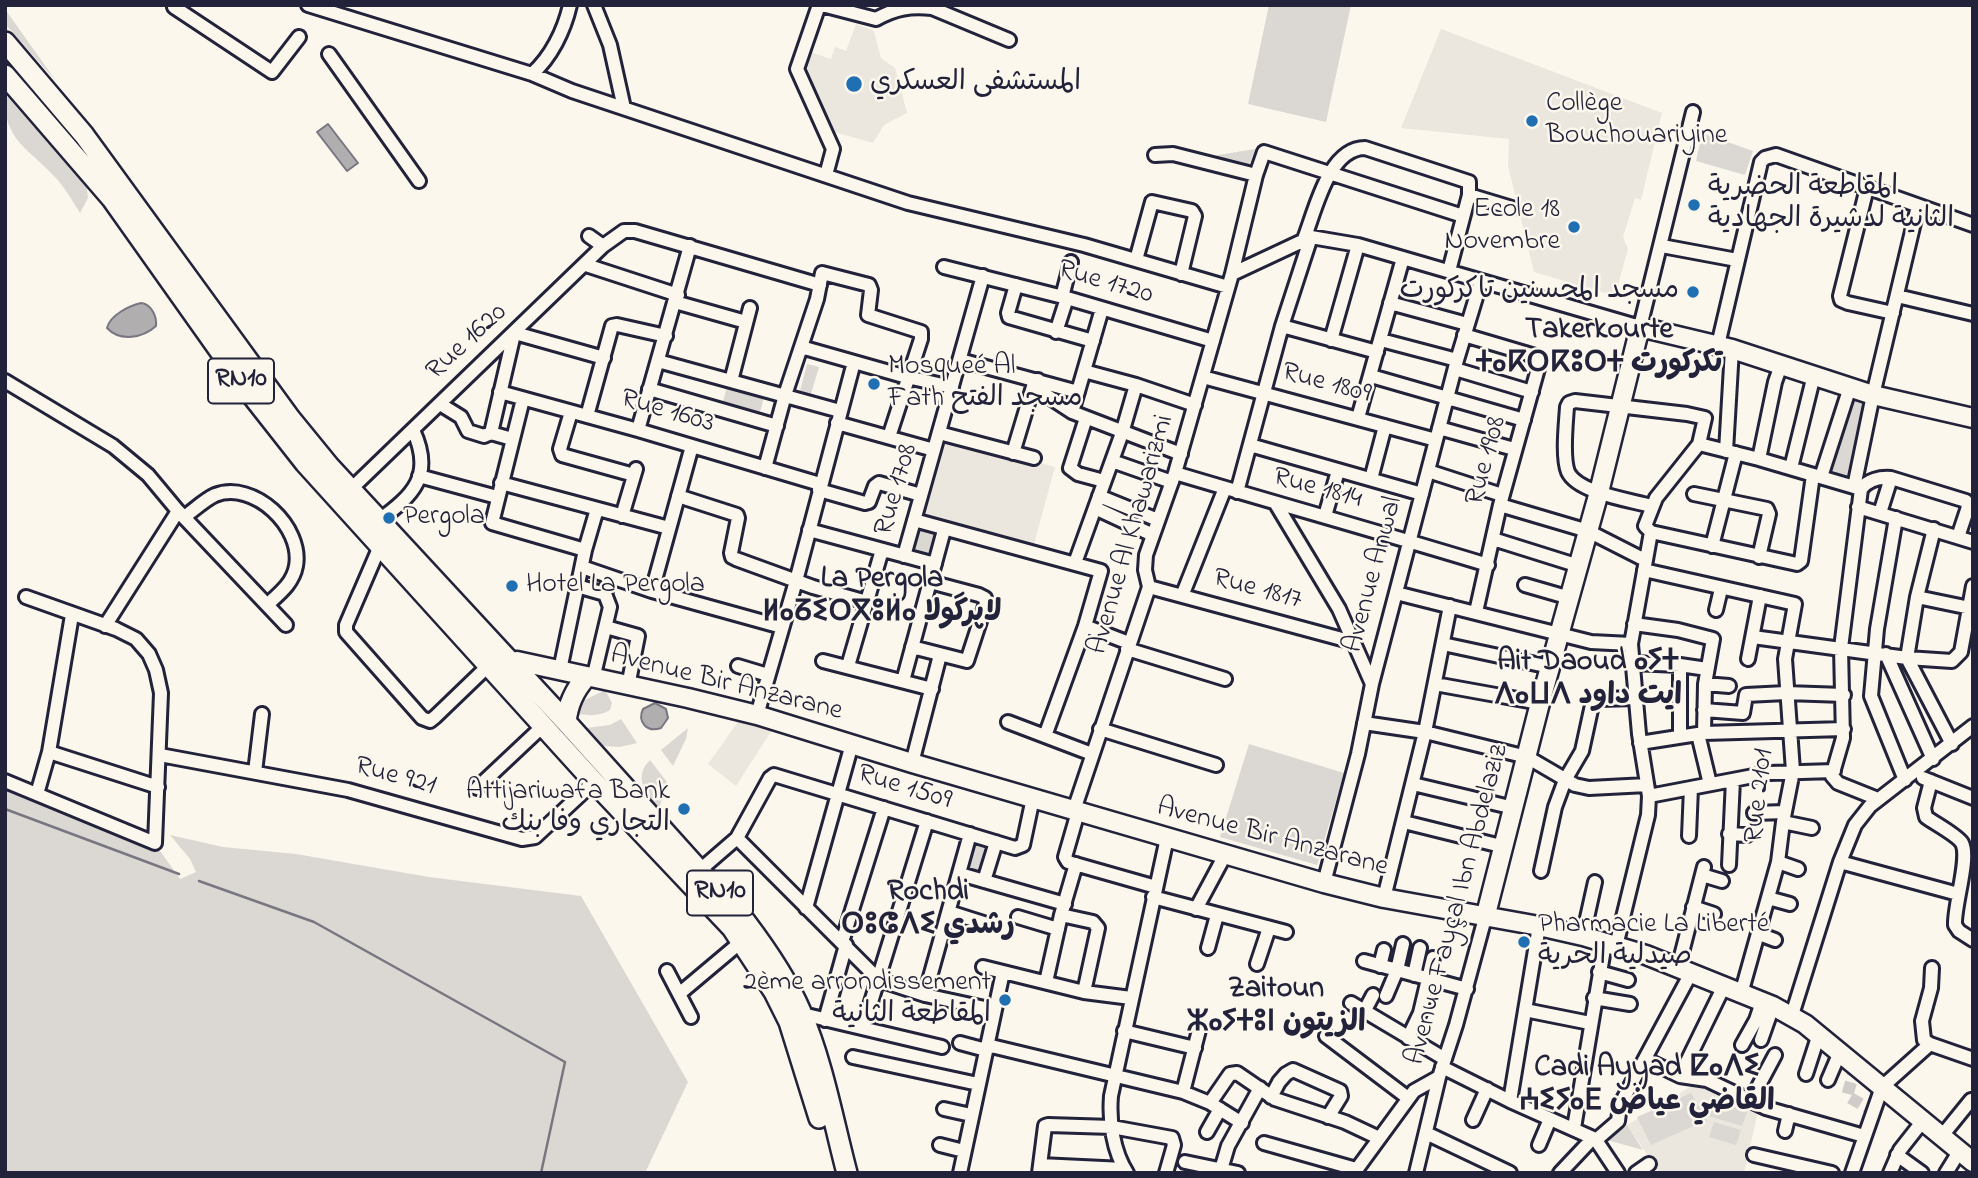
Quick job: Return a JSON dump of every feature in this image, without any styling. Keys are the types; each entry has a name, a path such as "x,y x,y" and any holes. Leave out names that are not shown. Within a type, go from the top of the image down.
{"main road":[{"name":"RN10","path":"5,42 101,157 290,418 312,458 350,490 378,521 544,725 594,782 715,907 742,941 789,1022 836,1173"},
{"name":"RN10","path":"5,75 113,199 246,388 312,458 380,546 498,666 566,722 764,945 801,1012 820,1069 847,1173"},
{"path":"566,722 575,690 589,678"}],"street":[{"path":"308,5 532,74 624,108 908,203 1084,244 1228,287"},
{"path":"348,5 357,19"},
{"path":"532,74 544,64 556,43 570,5"},
{"path":"594,5 610,45 624,108"},
{"path":"825,175 833,149 797,69 821,5 876,19 891,10 932,8 1009,40"},
{"path":"174,7 272,72 299,37"},
{"path":"330,54 419,181"},
{"path":"1640,327 1693,112"},
{"path":"1182,596 1250,445 1282,326 1329,173 1352,150 1365,148 1466,180 1470,186 1469,195 1448,271"},
{"path":"1155,155 1173,154 1256,175 1262,154 1268,152 1464,216"},
{"path":"1712,546 1731,452 1725,347 1737,260 1761,162 1776,155 1973,225"},
{"name":"Avenue Al Khawarizmi","path":"1076,864 1068,862 1065,857 1076,811 1100,729 1149,587 1146,555 1181,454 1232,274 1256,175"},
{"path":"1867,188 1840,296 1848,303 1893,313"},
{"path":"1469,195 1512,208"},
{"path":"1136,260 1152,202 1192,211 1195,216 1181,274"},
{"path":"1878,799 1833,779 1844,729 1841,648 1858,508 1858,488 1872,395 1918,206"},
{"name":"Rue 1620","path":"350,490 603,246 620,233 635,231 690,246"},
{"path":"589,236 603,246"},
{"path":"1232,274 1308,238 1357,245 1640,327 1725,347 1872,395 1972,417"},
{"path":"1331,340 1357,245"},
{"path":"638,430 690,246 821,279 871,287 867,315 919,330 921,339 889,437"},
{"path":"1662,246 1737,260"},
{"path":"1358,418 1403,258"},
{"path":"1056,332 1071,262"},
{"path":"586,265 746,321"},
{"name":"Rue 1720","path":"944,267 1064,297 1213,341"},
{"name":"Rue 1708","path":"904,556 983,276"},
{"path":"765,468 821,279"},
{"name":"Avenue Anwal","path":"1324,883 1409,541 1481,281"},
{"path":"1016,285 1009,317 1093,341"},
{"path":"1897,296 1973,314"},
{"path":"1390,303 1466,329"},
{"path":"731,381 750,307"},
{"path":"1072,412 1102,309"},
{"path":"587,416 614,325 666,336"},
{"path":"1282,326 1331,340 1379,346 1456,364 1532,392"},
{"name":"Avenue Fayçal Ibn Abdelaziz","path":"1416,1173 1442,1068 1505,847 1540,703 1599,492 1640,327"},
{"name":"Rue 1908","path":"1466,329 1535,356 1539,365 1514,449 1476,612"},
{"path":"491,433 514,333 604,358"},
{"path":"801,347 952,387"},
{"path":"960,359 1078,392"},
{"path":"657,361 785,395 889,437 934,450"},
{"path":"757,715 796,581 854,362"},
{"path":"1759,459 1781,365"},
{"path":"1084,371 1195,405"},
{"path":"1791,468 1814,375"},
{"path":"1371,376 1524,420"},
{"name":"Rue 1809","path":"1203,377 1385,426 1514,449"},
{"path":"1036,380 1043,393 1072,412 1181,454"},
{"path":"1013,453 1036,380"},
{"path":"5,381 113,446 148,475 181,514 286,625"},
{"path":"1075,564 1122,433 1136,385"},
{"path":"1651,506 1587,489 1569,473 1566,434 1569,403 1575,401 1702,416 1705,420 1699,444 1651,506 1645,526 1651,532 1792,565 1801,561 1817,476 1850,387"},
{"path":"649,389 776,426"},
{"name":"Rue 1603","path":"500,393 692,446 865,503 869,502 875,486 879,483 921,495"},
{"path":"523,399 492,520 495,525 585,550"},
{"path":"440,404 463,419 468,431 484,436 491,433 512,439"},
{"path":"571,412 560,449 562,455 635,472 622,516"},
{"path":"1086,418 1070,468 1078,474 1104,481"},
{"path":"1371,479 1385,426"},
{"path":"378,521 414,491 419,476 420,448 413,430"},
{"path":"939,433 1034,458"},
{"path":"1699,444 1858,488 1884,477 1966,501 1968,507 1958,537"},
{"path":"1250,445 1422,494"},
{"path":"652,591 692,446"},
{"name":"Rue 1814","path":"1112,461 1231,490 1488,565"},
{"path":"1325,516 1338,471"},
{"path":"1428,471 1588,531 1645,565 1721,589 1760,596 1748,659"},
{"path":"419,476 497,497"},
{"path":"1880,513 1891,478"},
{"path":"501,483 669,528"},
{"path":"105,626 181,514 214,495 231,493 253,497 267,505 284,525 296,547 296,566 288,587 268,604"},
{"path":"1694,494 1767,509 1769,514 1759,557"},
{"path":"678,496 737,515 732,557 796,581 867,602"},
{"path":"1097,502 1158,520"},
{"path":"1097,502 1153,535"},
{"path":"1276,504 1339,609 1372,684"},
{"path":"1858,508 1973,542"},
{"path":"560,670 585,550 597,509"},
{"path":"1896,518 1886,564 1880,653 1871,689 1872,702 1909,777"},
{"path":"914,520 1101,570 1102,575 1085,626 1045,736"},
{"path":"1934,529 1917,597 1907,658 1952,744"},
{"path":"809,530 935,564"},
{"path":"903,681 944,530"},
{"path":"1573,1128 1599,972 1644,838 1648,791 1640,743 1631,644 1651,532"},
{"path":"1493,539 1579,566"},
{"path":"380,546 346,625 346,632 422,718 430,721 435,718 498,666"},
{"path":"848,666 882,550"},
{"path":"582,567 652,591 782,627"},
{"path":"589,678 610,607 605,594 610,577"},
{"path":"912,647 969,660 986,603 985,598 979,595 930,582"},
{"path":"1525,585 1570,598"},
{"path":"577,586 605,594"},
{"path":"1753,637 1907,658 1947,662 1956,660 1961,652 1973,586"},
{"name":"Rue 1817","path":"1149,587 1353,642"},
{"path":"1716,610 1721,589"},
{"path":"1396,593 1591,642 1631,644"},
{"name":"Rue 2101","path":"1741,994 1779,862 1793,771 1785,659 1795,607 1791,603 1760,596"},
{"path":"5,781 155,843 161,693 149,654 136,639 26,597"},
{"path":"1917,597 1970,608"},
{"path":"1384,898 1425,732 1450,606"},
{"path":"37,794 49,752 72,615"},
{"path":"1633,624 1708,636 1714,642 1707,669 1701,733 1710,784"},
{"path":"606,626 638,636 628,686"},
{"path":"1085,626 1128,646 1225,679"},
{"path":"1443,644 1550,667"},
{"path":"1880,653 1933,759"},
{"path":"912,763 940,654"},
{"name":"Avenue Bir Anzarane","path":"498,666 517,661 699,700 1324,883 1384,898 1539,926 1610,944 1685,970 1792,1015 1819,1034 1966,1157"},
{"path":"823,661 932,688"},
{"path":"1631,663 1707,669"},
{"path":"1680,665 1680,736"},
{"path":"738,666 768,675"},
{"path":"1435,684 1540,703"},
{"path":"1705,684 1729,686"},
{"path":"1704,710 1741,713 1744,711 1746,695 1843,695"},
{"path":"1541,872 1555,807 1565,780 1581,751 1595,702 1599,699 1636,698"},
{"path":"254,772 262,714"},
{"path":"1008,722 1092,754"},
{"path":"1364,723 1425,732 1527,757 1565,780 1589,788 1648,791 1692,788 1793,771 1834,771"},
{"path":"477,788 544,725"},
{"path":"1792,1015 1840,862 1855,825 1878,799 1973,726"},
{"path":"1100,729 1216,765"},
{"path":"1640,743 1701,733 1844,729"},
{"path":"806,908 852,744"},
{"path":"49,752 158,787"},
{"name":"Rue 921","path":"160,755 362,793 522,839 535,837 594,782"},
{"name":"Rue 1509","path":"737,838 774,775 1015,848 1023,845 1033,798"},
{"path":"1909,777 1931,781 1973,798"},
{"path":"1729,865 1733,780"},
{"path":"1931,781 1924,808 1926,817 1963,845 1964,867 1955,925 1973,940"},
{"path":"1413,784 1514,808"},
{"path":"1689,836 1692,788"},
{"path":"825,1020 844,943 884,808"},
{"path":"1754,813 1784,817 1812,828"},
{"path":"863,1028 928,821"},
{"path":"1404,822 1505,847"},
{"path":"925,995 970,834"},
{"path":"1730,834 1747,835"},
{"path":"700,870 737,838 879,980 925,995 994,1010"},
{"path":"1166,1173 1174,1139 1112,1127 1045,1126 1040,1169 1125,1171 1112,1127 1110,1110 1124,1031 1167,838"},
{"path":"984,881 996,842"},
{"path":"1196,909 1225,855"},
{"path":"1779,862 1798,869"},
{"path":"1840,862 1958,894"},
{"path":"1046,982 1076,864 1196,909 1286,932"},
{"path":"1560,1173 1618,1121 1620,1105 1645,1059 1685,970 1693,907 1703,871 1722,881"},
{"path":"960,874 1093,922 1098,928 1084,992"},
{"path":"1583,936 1595,882"},
{"path":"1768,898 1790,904"},
{"path":"1693,907 1714,914"},
{"path":"948,912 990,925"},
{"path":"1208,948 1217,915"},
{"path":"1018,917 1058,929"},
{"path":"1510,1101 1539,926"},
{"path":"1258,964 1269,928"},
{"path":"1759,934 1775,940"},
{"path":"679,994 742,941"},
{"path":"1364,1012 1397,970 1403,944"},
{"path":"1414,975 1420,948"},
{"path":"1380,965 1384,950"},
{"path":"1408,1038 1420,1013 1433,958"},
{"path":"1364,961 1466,989"},
{"path":"983,967 1084,992 1131,998"},
{"path":"1932,968 1931,988 1922,1021 1922,1037 1928,1043 1973,1059"},
{"path":"667,971 691,1017"},
{"path":"960,1173 1003,972"},
{"path":"1599,972 1628,980"},
{"path":"1680,1076 1724,986"},
{"path":"1594,998 1630,1004"},
{"path":"1351,1003 1408,1038 1442,1068 1595,1139 1618,1173"},
{"path":"1761,1040 1768,1004"},
{"path":"1742,1045 1768,1004"},
{"path":"1525,1010 1590,1023"},
{"path":"811,1016 942,1047"},
{"path":"1183,1092 1199,1030"},
{"path":"1124,1031 1195,1048"},
{"path":"1806,1074 1819,1034"},
{"path":"1326,1036 1408,1098"},
{"path":"960,1043 1183,1092 1215,1106 1242,1123"},
{"path":"1852,1173 1882,1087 1928,1043"},
{"path":"1828,1080 1840,1052"},
{"path":"1751,1100 1775,1055"},
{"path":"853,1057 978,1084"},
{"path":"1645,1059 1680,1076 1707,1080 1766,1108 1864,1136"},
{"path":"1264,1143 1355,1171 1408,1098 1442,1068"},
{"path":"1271,1097 1286,1074 1293,1070 1300,1072 1340,1091 1341,1096 1328,1117"},
{"path":"1207,1132 1215,1106 1230,1074 1237,1073 1271,1097 1379,1138"},
{"path":"1220,1170 1228,1146 1259,1088"},
{"path":"1472,1120 1487,1089"},
{"path":"1941,1137 1971,1100"},
{"path":"944,1109 971,1115"},
{"path":"1785,1131 1789,1114"},
{"path":"1539,1145 1550,1119"},
{"path":"1890,1173 1897,1155 1922,1122"},
{"path":"1426,1133 1502,1171"},
{"path":"940,1144 964,1151"},
{"path":"1897,1155 1922,1173"},
{"path":"1754,1156 1832,1173"},
{"path":"1946,1173 1966,1157"},
{"path":"1185,1161 1238,1173"},
{"path":"1636,1173 1649,1164"}],"shaded area":[{"path":"1269,5 1351,5 1326,122 1248,104"},
{"path":"5,9 56,81 5,24"},
{"name":"المستشفى العسكري","path":"856,24 874,31 881,58 895,68 907,113 884,125 873,143 831,131 801,68 807,51 831,59 835,47 846,51"},
{"name":"Collège Bouchouariyine","path":"1441,29 1662,113 1641,200 1635,198 1623,237 1628,249 1615,296 1534,272 1508,166 1509,139 1401,128"},
{"path":"12,93 85,174 88,198 80,213 58,180 14,135 6,114 5,100"},
{"path":"328,124 358,163 347,171 317,132"},
{"path":"1702,133 1753,151 1745,175 1696,161"},
{"path":"1255,149 1248,167 1212,156"},
{"path":"141,303 148,306 154,315 156,326 151,330 138,336 125,337 107,328 116,315"},
{"path":"807,364 819,367 811,394 800,391"},
{"path":"727,386 764,397 760,412 723,402"},
{"path":"1850,399 1865,404 1850,476 1826,469"},
{"path":"944,436 1055,467 1034,544 923,514"},
{"path":"917,526 939,533 931,557 910,551"},
{"path":"605,690 612,703 610,710 595,715 569,712 573,706"},
{"path":"655,703 666,709 668,718 661,728 651,729 642,722 641,714 643,709"},
{"path":"621,719 637,743 620,747 603,746 586,728 610,725"},
{"path":"740,719 772,730 736,786 708,764"},
{"path":"688,728 686,739 673,766 661,750"},
{"path":"1249,744 1344,773 1317,865 1220,837"},
{"path":"650,760 667,782 659,809 643,785 642,773"},
{"path":"5,782 158,848 180,879 196,872 190,859 170,835 223,847 296,854 429,877 581,896 688,1082 645,1173 5,1173"},
{"path":"972,838 986,842 978,872 964,868"},
{"path":"1700,1081 1759,1107 1744,1173 1660,1173 1627,1125"},
{"path":"1691,1093 1707,1120 1651,1145 1637,1117"},
{"path":"1713,1099 1748,1110 1742,1126 1708,1116"},
{"path":"1714,1122 1741,1130 1736,1145 1709,1137"},
{"path":"1627,1125 1643,1150 1607,1140"}],"waterway":[{"path":"5,809 179,874"},
{"path":"199,881 314,922 565,1062 541,1173"}],"tunnel":[{"path":"1856,1065 1847,1096 1873,1111"}],"place":[{"name":"المستشفى العسكري","path":"854,84"},
{"name":"Collège Bouchouariyine","path":"1532,121"},
{"name":"المقاطعة الحضرية الثانية لدشيرة الجهادية","path":"1694,205"},
{"name":"Ecole 18 Novembre","path":"1574,227"},
{"name":"مسجد المحسنين تاكركورت","path":"1693,292"},
{"name":"Mosqueé Al Fath مسجد الفتح","path":"874,384"},
{"name":"Pergola","path":"389,518"},
{"name":"Hotel La Pergola","path":"512,586"},
{"name":"Attijariwafa Bank التجاري وفا بنك","path":"684,809"},
{"name":"Pharmacie La Liberté صيدلية الحرية","path":"1524,942"},
{"name":"2ème arrondissement المقاطعة الثانية","path":"1005,1000"}],"district":[{"name":"Takerkourte ⵜⴰⴽⵔⴽⵓⵔⵜ تكركورت","path":"1599,349"},
{"name":"La Pergola ⵍⴰⵒⵉⵔⴳⵓⵍⴰ لاپرگولا","path":"882,598"},
{"name":"Ait Daoud ⴰⵢⵜ ⴷⴰⵡⴷ ايت داود","path":"1588,681"},
{"name":"Rochdi ⵔⵓⵛⴷⵉ رشدي","path":"928,911"},
{"name":"Zaitoun ⵣⴰⵢⵜⵓⵏ الزيتون","path":"1276,1008"},
{"name":"Cadi Ayyad ⵇⴰⴷⵉ ⵄⵉⵢⴰⴹ القاضي عياض","path":"1647,1087"}]}
